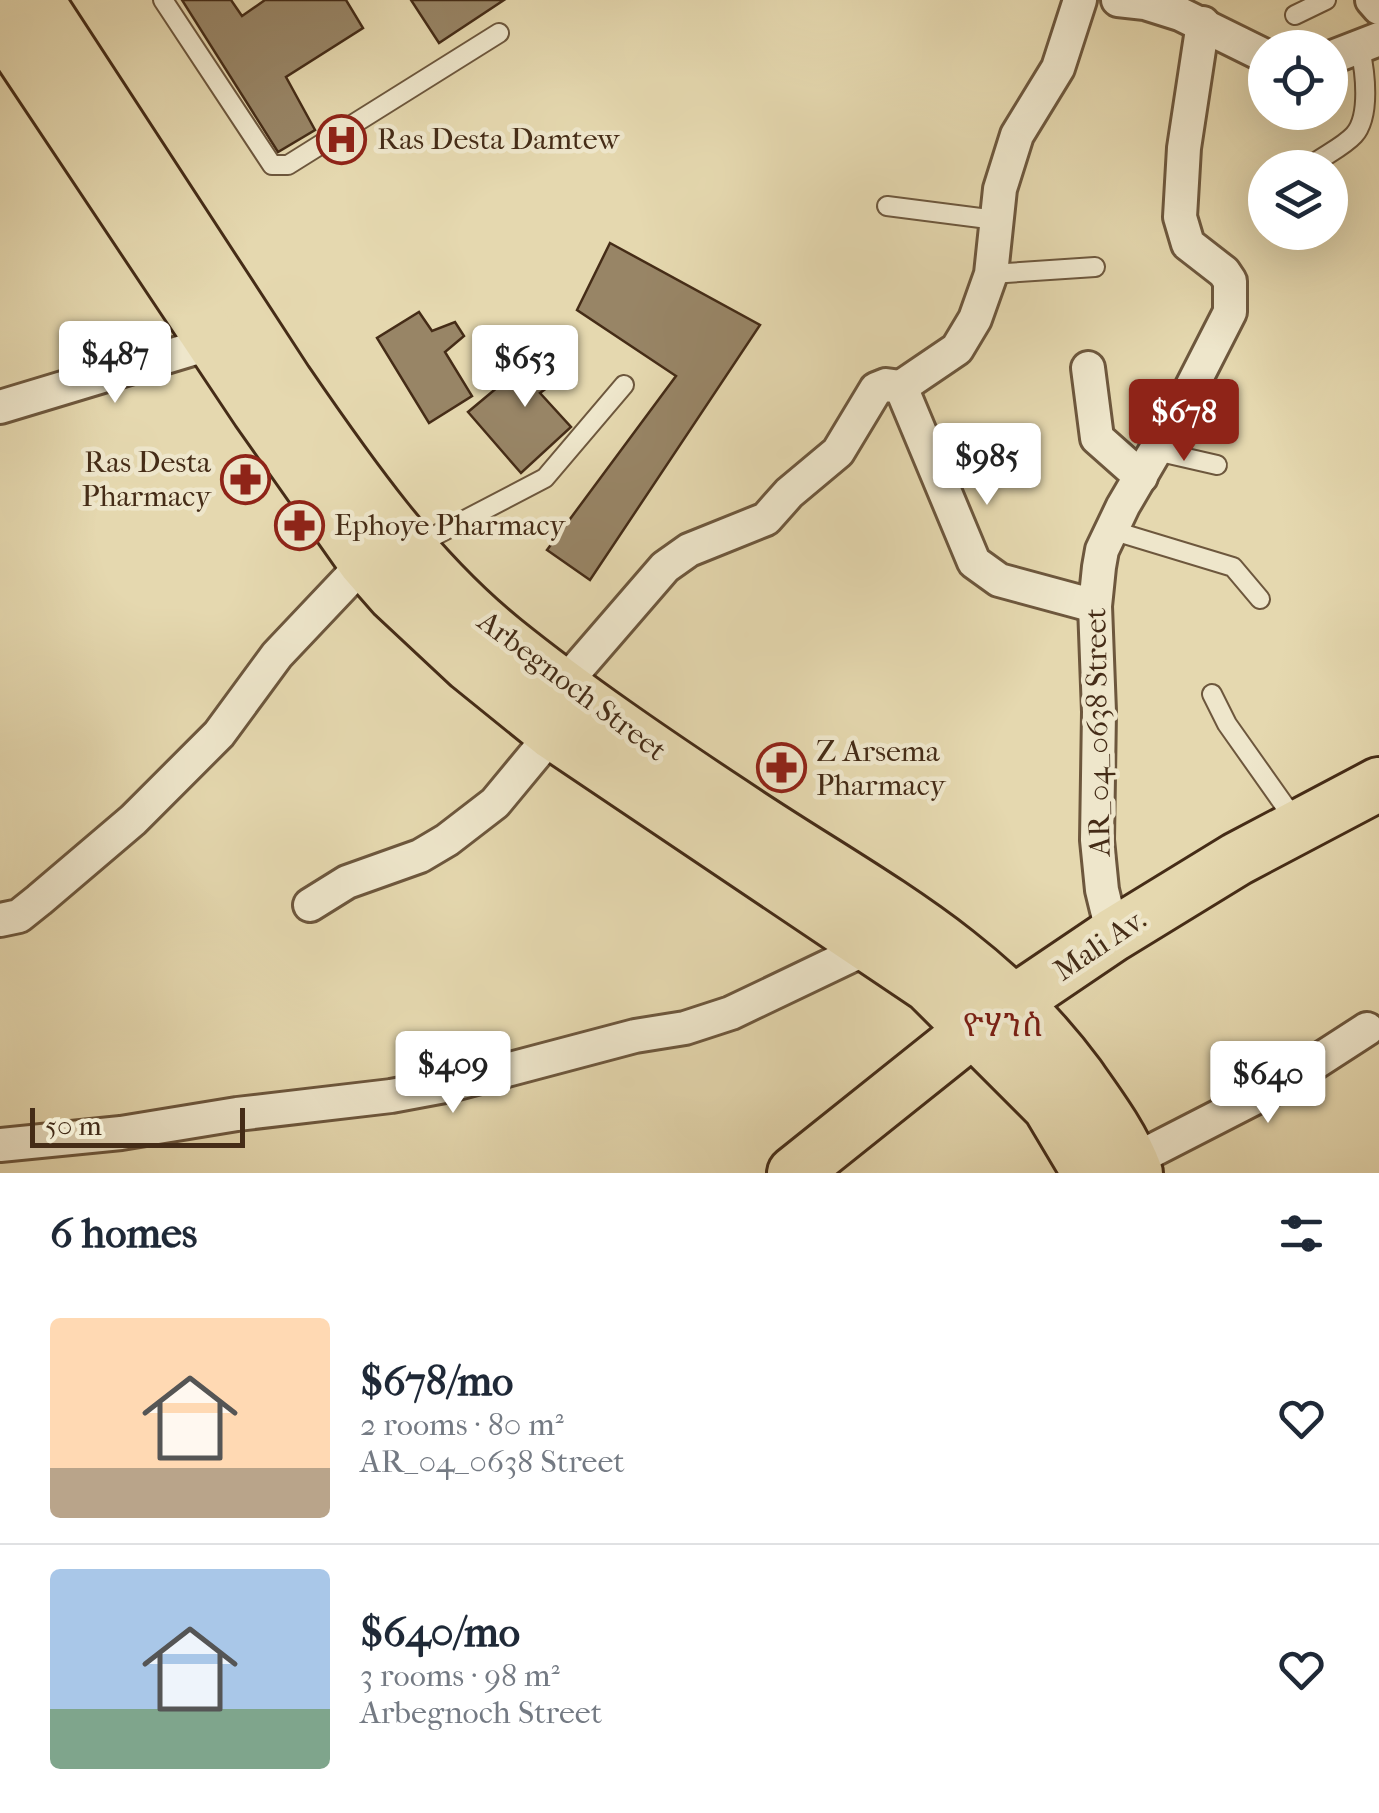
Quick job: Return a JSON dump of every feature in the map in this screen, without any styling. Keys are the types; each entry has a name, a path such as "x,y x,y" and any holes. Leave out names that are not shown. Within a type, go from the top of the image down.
{"main road":[{"name":"Arbegnoch Street","path":"37,0 326,441 428,629 558,709 732,804 905,912 964,956 1004,1024"},
{"name":"Arbegnoch Street","path":"0,23 212,343 388,555"},
{"name":"Arbegnoch Street","path":"558,709 869,947 929,986 1004,1024 1101,1107 1119,1169"},
{"name":"Mali Av.","path":"817,1170 1112,935 1237,859 1379,784"},
{"name":"Mali Av.","path":"1004,1024 1379,816"}],"street":[{"path":"310,905 346,882 420,856 448,840 495,803 558,709 665,567 689,550 766,519 789,493 838,452 876,389 886,385 901,387 957,348 975,319 992,274 1000,190 1017,135 1058,68 1080,0"},
{"path":"1118,0 1145,3 1203,23 1248,47"},
{"path":"1372,0 1379,8"},
{"name":"AR_04_0638 Street","path":"1112,935 1097,840 1099,712 1094,606 1102,550 1226,326 1230,312 1230,282 1224,272 1188,244 1180,217 1184,148 1203,23"},
{"path":"0,407 212,343"},
{"path":"1088,368 1097,438 1149,464"},
{"path":"901,387 974,562 999,580 1094,606"},
{"path":"0,920 18,916 39,900 182,773 219,734 277,655 388,555"},
{"path":"0,1145 121,1133 450,1085 635,1036 685,1028 731,1013 869,947"},
{"path":"1119,1169 1282,1084 1367,1029"}],"lane":[{"path":"163,0 272,165 288,165 499,33"},
{"path":"1295,15 1326,0"},
{"path":"1333,150 1356,134 1363,109 1366,77 1356,49"},
{"path":"887,206 996,220"},
{"path":"992,274 1095,267"},
{"path":"388,555 545,478 624,385"},
{"path":"1149,464 1217,465"},
{"path":"1111,530 1233,567 1260,599"},
{"path":"1212,694 1227,724 1299,826"}],"building":[{"path":"182,0 231,0 242,16 265,0 346,0 363,28 286,77 315,130 278,152"},
{"path":"411,0 504,0 439,43"},
{"path":"610,243 760,325 590,580 547,550 676,376 577,310"},
{"path":"419,312 432,331 455,322 464,336 445,352 472,396 429,423 377,338"},
{"path":"548,345 574,368 540,393 571,427 521,473 468,412"}],"place":[{"name":"Ras Desta Damtew","path":"342,139"},
{"name":"Ras Desta Pharmacy","path":"246,479"},
{"name":"Ephoye Pharmacy","path":"299,525"},
{"name":"Z Arsema Pharmacy","path":"781,768"}],"district":[{"name":"ዮሃንስ","path":"1003,1025"}]}
